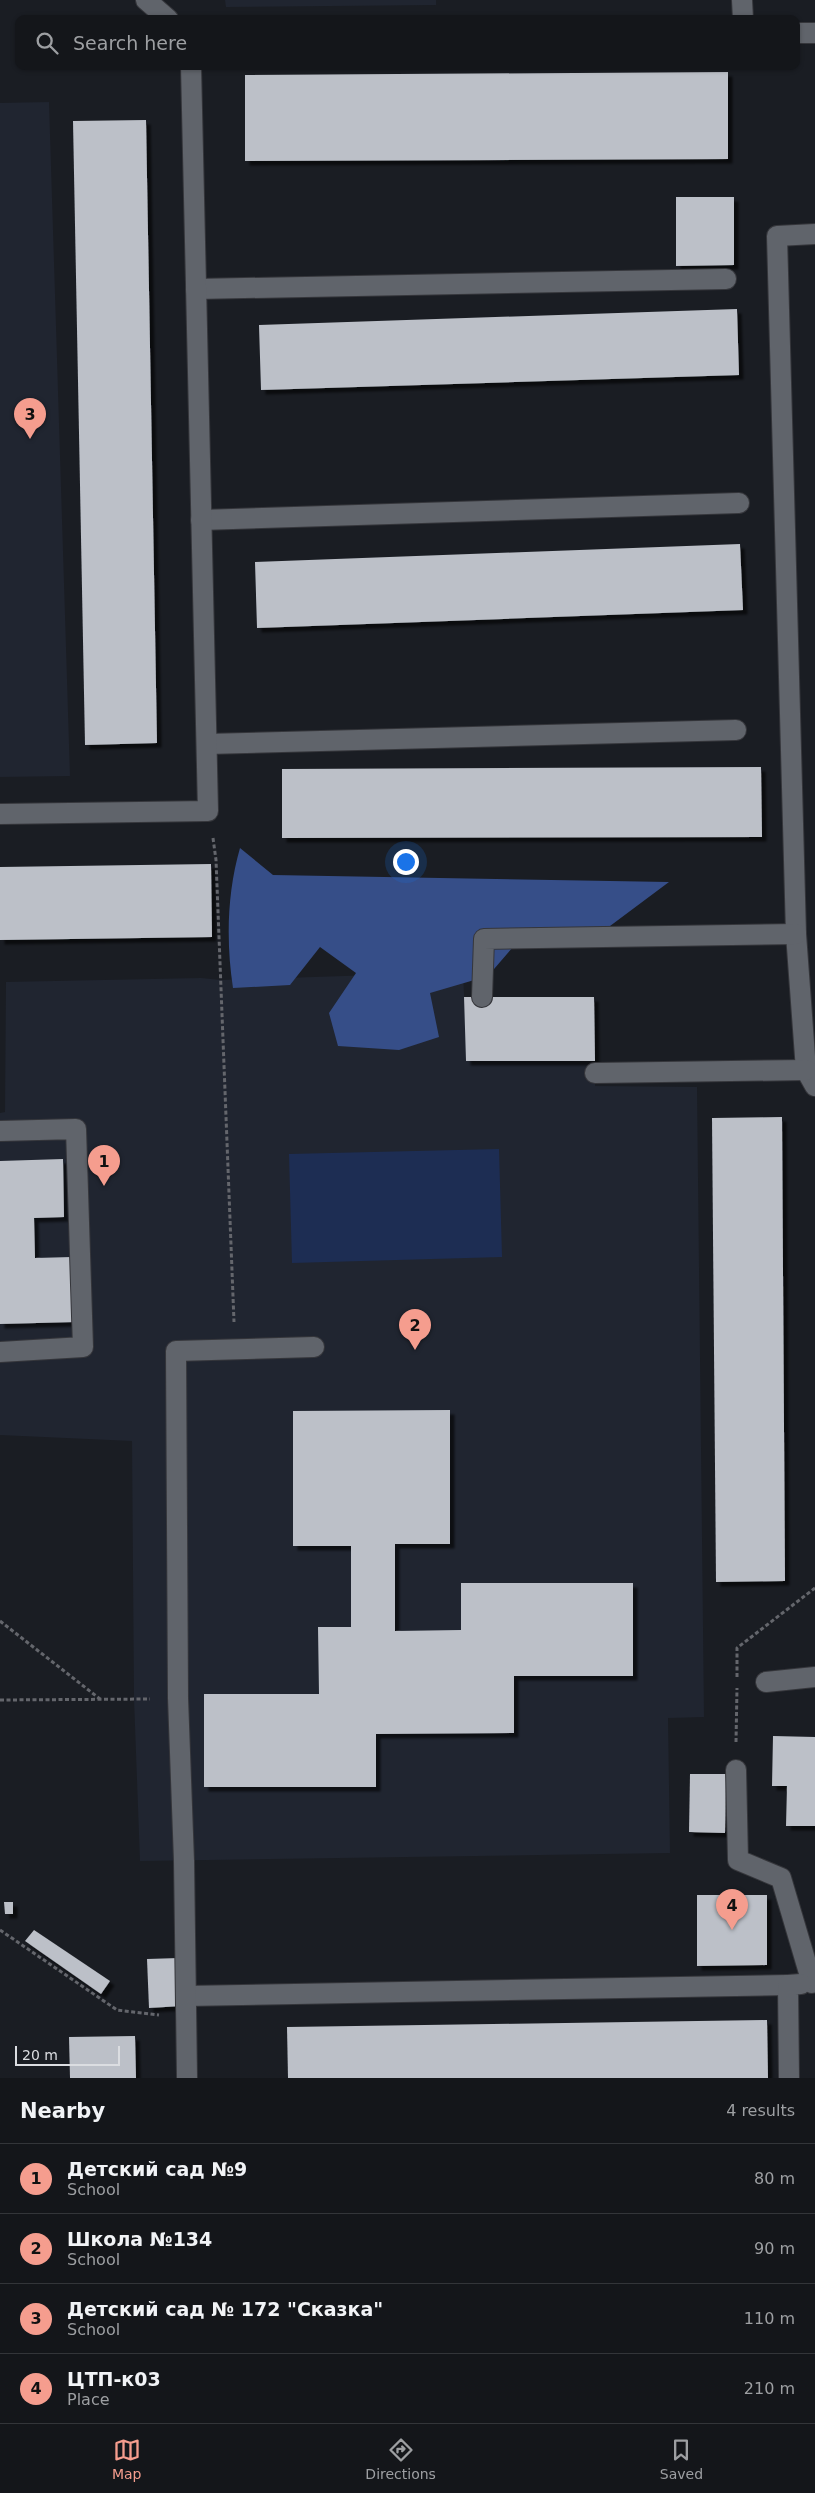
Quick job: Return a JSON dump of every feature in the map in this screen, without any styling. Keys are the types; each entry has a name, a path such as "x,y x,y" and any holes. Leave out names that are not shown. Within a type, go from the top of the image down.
{"lane":[{"path":"146,0 163,15"},
{"path":"742,0 743,15"},
{"path":"800,33 815,33"},
{"path":"0,814 208,811 191,70"},
{"path":"595,1072 810,1078 796,934 777,236 815,234"},
{"path":"196,289 726,279"},
{"path":"201,520 739,503"},
{"path":"207,744 736,730"},
{"path":"482,997 484,939 796,934"},
{"path":"0,1131 76,1129 83,1346 0,1352"},
{"path":"187,2078 178,1698 176,1351 235,1348 314,1348"},
{"path":"766,1682 815,1677"},
{"path":"186,1996 788,1986 814,1983 781,1878 738,1860 736,1770"},
{"path":"788,1986 789,2078"}],"path":[{"path":"208,811 216,860 235,1348"},
{"path":"0,1621 101,1700"},
{"path":"0,1700 178,1698"},
{"path":"0,1930 117,2010 187,2018"}],"shaded area":[{"path":"225,0 436,0 436,5 226,7"},
{"path":"49,102 70,776 0,777 0,103"},
{"path":"240,848 273,875 669,882 606,929 526,932 488,976 430,993 439,1037 399,1050 338,1046 329,1013 356,973 320,947 290,985 233,988 229,953 229,918 232,882"},
{"path":"463,972 467,1061 595,1061 595,1086 697,1087 704,1717 668,1718 670,1853 140,1861 134,1699 132,1441 0,1435 0,1113 5,1112 6,982 201,978 221,980"},
{"path":"499,1149 502,1257 292,1263 289,1154"}],"building":[{"path":"728,72 728,159 245,161 245,75"},
{"path":"146,120 157,743 85,745 73,121"},
{"path":"676,197 734,197 734,265 676,266"},
{"path":"737,309 739,375 261,390 259,325"},
{"path":"740,544 743,610 257,628 255,562"},
{"path":"761,767 762,837 282,838 282,769"},
{"path":"211,864 212,937 0,940 0,867"},
{"path":"464,997 594,997 595,1061 466,1061"},
{"path":"782,1117 785,1581 716,1582 712,1118"},
{"path":"63,1159 64,1217 34,1218 35,1258 72,1257 74,1322 0,1324 0,1161"},
{"path":"450,1410 450,1544 395,1544 395,1631 461,1630 461,1583 633,1583 633,1676 514,1676 514,1733 376,1734 376,1787 204,1787 204,1694 319,1694 318,1627 351,1627 351,1546 293,1546 293,1411"},
{"path":"773,1736 815,1737 815,1826 786,1826 787,1786 772,1786"},
{"path":"690,1774 726,1774 725,1833 689,1832"},
{"path":"697,1895 767,1895 767,1965 697,1966"},
{"path":"4,1902 13,1902 13,1914 5,1914"},
{"path":"34,1930 110,1981 101,1994 25,1941"},
{"path":"179,1958 181,2006 149,2008 147,1959"},
{"path":"767,2020 768,2078 288,2078 287,2027"},
{"path":"135,2036 136,2078 70,2078 69,2037"}],"place":[{"name":"Детский сад № 172 \"Сказка\"","path":"30,439"},
{"name":"Детский сад №9","path":"104,1186"},
{"name":"Школа №134","path":"415,1350"},
{"name":"ЦТП-к03","path":"732,1930"}]}
